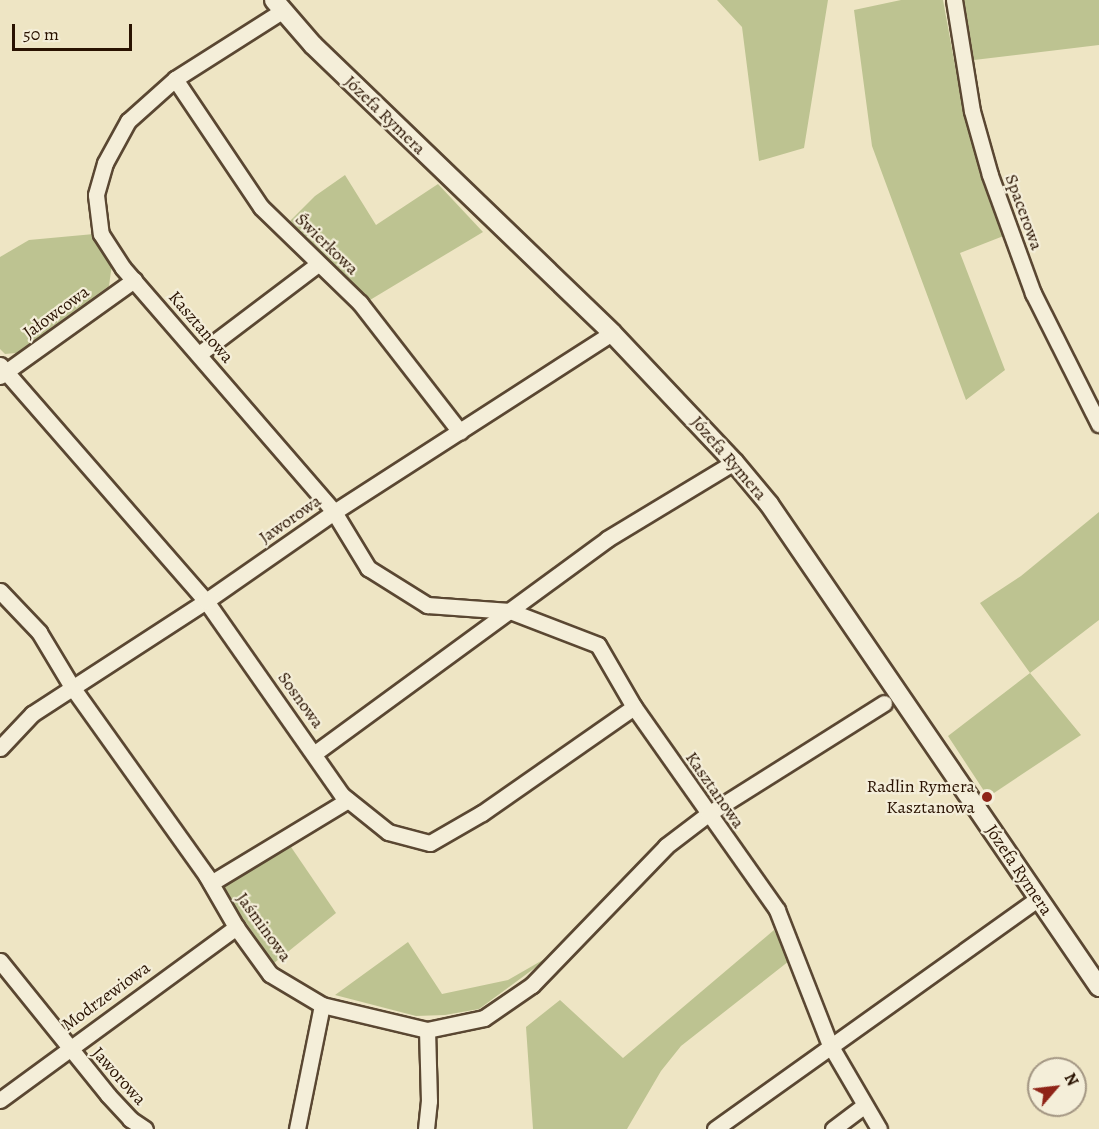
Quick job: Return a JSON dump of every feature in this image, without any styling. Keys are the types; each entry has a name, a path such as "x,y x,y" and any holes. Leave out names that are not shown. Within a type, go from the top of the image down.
{"street":[{"name":"Spacerowa","path":"954,0 972,111 990,175 1033,293 1099,424"},
{"name":"Kasztanowa","path":"278,6 175,80 128,121 105,164 96,195 101,234 135,280 334,512 368,568 427,605 510,611 598,645 634,707 777,910 830,1046 879,1129"},
{"name":"Józefa Rymera","path":"278,6 313,45 612,333 734,462 769,504 1099,987"},
{"name":"Świerkowa","path":"175,80 261,207 360,303 460,432"},
{"path":"199,354 318,264"},
{"name":"Jałowcowa","path":"2,371 135,280"},
{"name":"Jaworowa","path":"0,748 32,714 206,601 334,512 612,333"},
{"name":"Sosnowa","path":"2,371 206,601 348,800 388,832 430,843 482,813 634,707"},
{"path":"315,753 607,539 734,462"},
{"name":"Jaśminowa","path":"0,591 39,632 72,687 211,883 236,927 270,974 322,1005 427,1030 484,1018 532,986 666,846 708,814 884,703"},
{"path":"211,883 348,800"},
{"path":"715,1129 1038,899"},
{"name":"Modrzewiowa","path":"0,1100 236,927"},
{"name":"Jaworowa","path":"0,961 68,1048 130,1119 145,1129"},
{"path":"297,1129 322,1005"},
{"path":"426,1129 429,1101 427,1030"},
{"path":"833,1129 864,1106"}],"green space":[{"path":"717,0 828,0 804,148 759,161 742,27"},
{"path":"901,0 943,0 962,104 1006,235 960,253 1005,370 966,400 872,146 854,10"},
{"path":"964,0 1099,0 1099,45 974,60"},
{"path":"345,175 376,225 438,184 483,232 370,300 290,221 315,196"},
{"path":"94,234 112,264 109,286 16,353 5,354 0,349 0,257 29,240"},
{"path":"1099,512 1099,620 1030,673 980,603 1021,576"},
{"path":"1030,673 1081,735 988,797 948,736"},
{"path":"289,844 336,913 274,963 220,885"},
{"path":"774,930 789,961 681,1046 661,1071 627,1129 533,1129 526,1027 560,1000 623,1058"},
{"path":"408,942 442,994 508,980 555,953 479,1009 445,1015 416,1016 335,995"}],"place":[{"name":"Radlin Rymera Kasztanowa","path":"987,797"}]}
